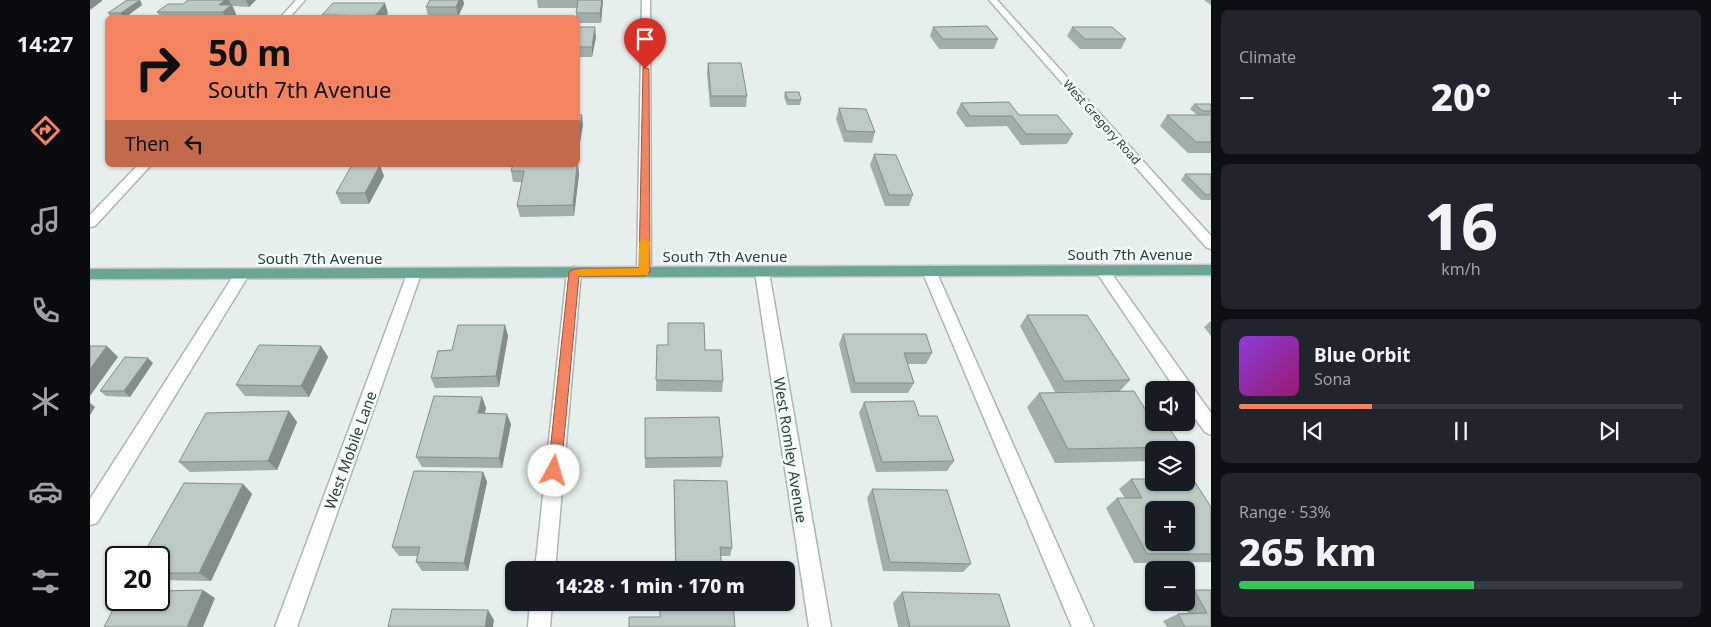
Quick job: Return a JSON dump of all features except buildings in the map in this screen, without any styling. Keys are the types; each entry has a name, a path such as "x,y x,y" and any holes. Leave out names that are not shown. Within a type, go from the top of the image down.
{"main road":[{"name":"South 7th Avenue","path":"90,274 1211,270"}],"street":[{"path":"287,15 301,0"},
{"path":"644,272 646,0"},
{"name":"West Gregory Road","path":"993,0 1211,244"},
{"path":"90,224 143,167"},
{"path":"1102,270 1179,381"},
{"path":"929,271 1083,627"},
{"path":"546,561 574,272"},
{"name":"West Romley Avenue","path":"762,272 820,627"},
{"path":"90,516 242,274"},
{"name":"West Mobile Lane","path":"286,627 414,274"},
{"path":"1195,404 1211,427"},
{"path":"539,627 540,611"}],"slow traffic":[{"path":"580,272 644,272 644,242"}],"route":[{"path":"554,471 574,272 644,272 645,69"}]}
